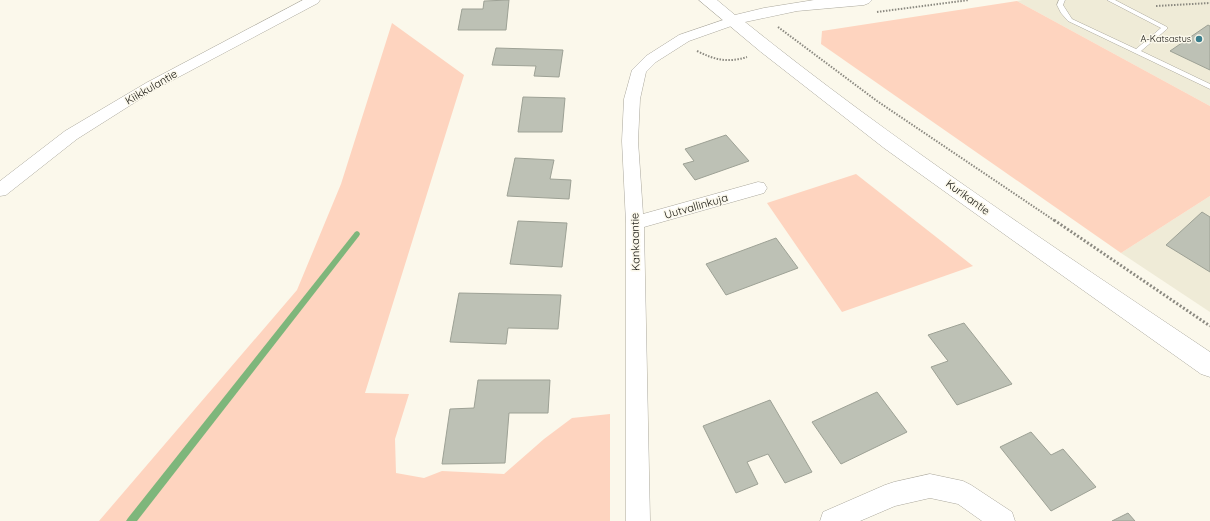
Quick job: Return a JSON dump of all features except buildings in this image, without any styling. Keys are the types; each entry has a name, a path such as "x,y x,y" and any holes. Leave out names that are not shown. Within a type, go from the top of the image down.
{"street":[{"name":"Kiikkulantie","path":"0,190 71,135 144,90 313,0"},
{"name":"Kurikantie","path":"707,0 852,114 1017,232 1210,366"},
{"path":"732,21 757,13 781,8 864,0"},
{"name":"Kankaantie","path":"638,521 635,223 630,140 632,99 639,70 651,59 679,40 732,21"},
{"name":"Uutvallinkuja","path":"635,223 758,188"},
{"path":"832,521 894,494 930,486 963,493 1003,521"}],"lane":[{"path":"1062,0 1060,5 1070,20 1210,87"},
{"path":"1110,0 1165,28 1136,52"}],"path":[{"path":"1125,8 1210,3"},
{"path":"757,13 877,101 1210,326"},
{"path":"679,40 719,61 727,62 737,60 794,39"}],"shaded area":[{"path":"1210,0 1210,106 1017,1"},
{"path":"1017,1 1210,106 1210,196 1121,253 821,44 822,31"},
{"path":"392,23 464,75 365,393 409,394 395,439 396,473 424,478 442,471 504,474 544,439 572,418 610,414 610,521 99,521 297,290 341,184"},
{"path":"856,174 973,266 842,312 767,203"},
{"path":"1210,196 1210,312 1121,253"}],"waterway":[{"path":"131,521 357,234"}],"place":[{"name":"A-Katsastus","path":"1199,39"}]}
